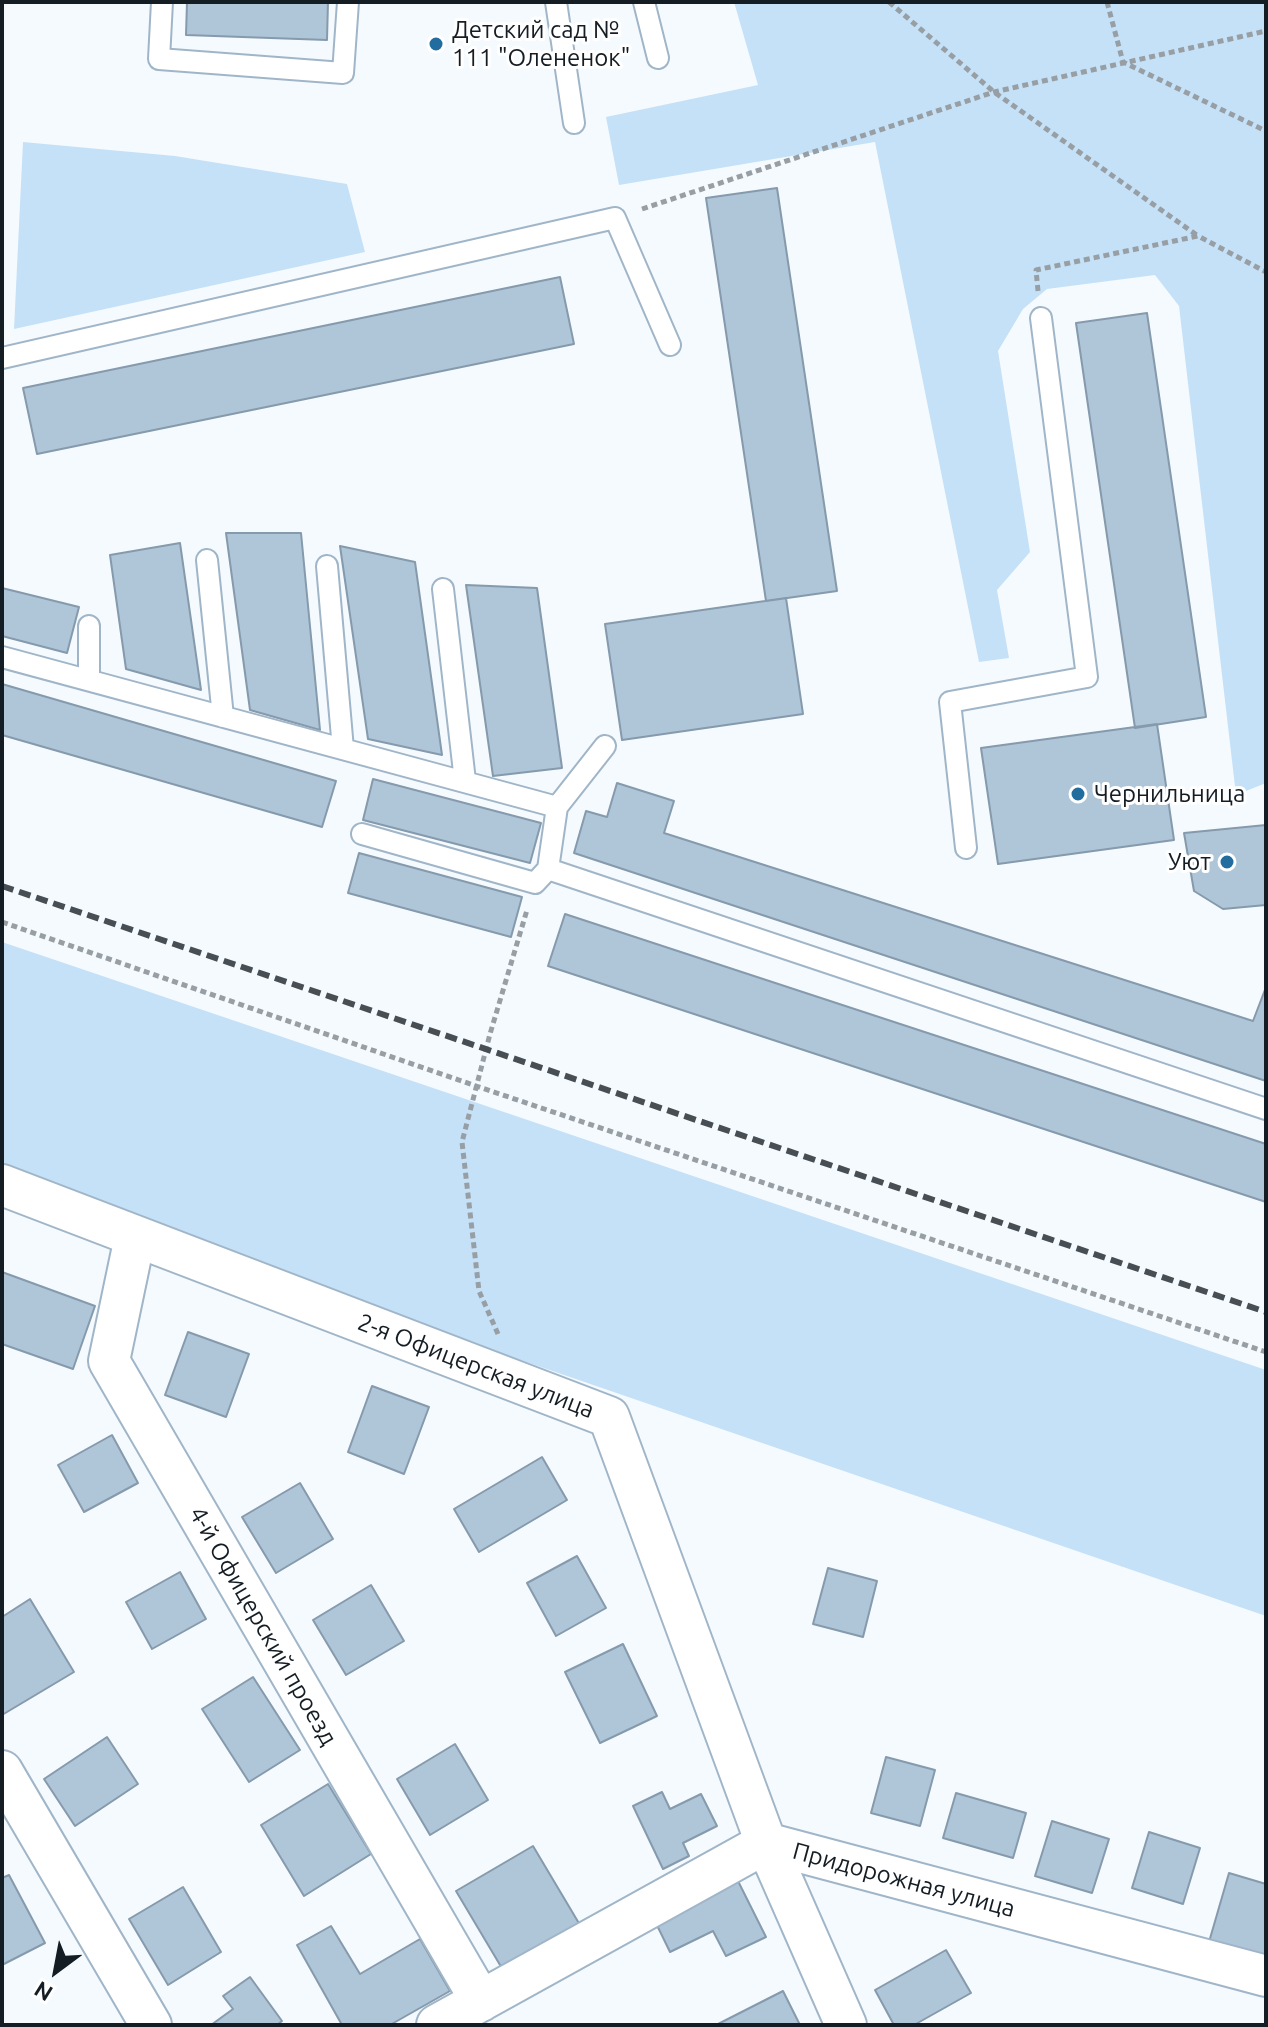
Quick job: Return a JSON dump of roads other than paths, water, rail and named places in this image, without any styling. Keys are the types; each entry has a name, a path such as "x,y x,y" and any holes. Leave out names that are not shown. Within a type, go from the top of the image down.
{"street":[{"name":"2-я Офицерская улица","path":"2,1185 609,1417 766,1843 846,2025"},
{"name":"4-й Офицерский проезд","path":"135,1237 109,1361 481,2001"},
{"path":"2,1771 151,2025"},
{"name":"Придорожная улица","path":"437,2025 766,1843 1266,1976"}],"lane":[{"path":"162,2 159,59 343,73 348,2"},
{"path":"556,2 574,123"},
{"path":"644,2 658,58"},
{"path":"2,358 615,218 670,345"},
{"path":"966,848 950,702 1087,677 1041,318"},
{"path":"207,560 223,717"},
{"path":"327,566 343,749"},
{"path":"443,589 465,781"},
{"path":"89,626 89,680"},
{"path":"2,657 557,807"},
{"path":"542,876 557,807 605,746"},
{"path":"362,834 542,876 1266,1109"}],"railway":[{"path":"2,886 1266,1312"}],"place":[{"name":"Детский сад № 111 \"Олененок\"","path":"436,44"},
{"name":"Чернильница","path":"1078,794"},
{"name":"Уют","path":"1227,862"}]}
